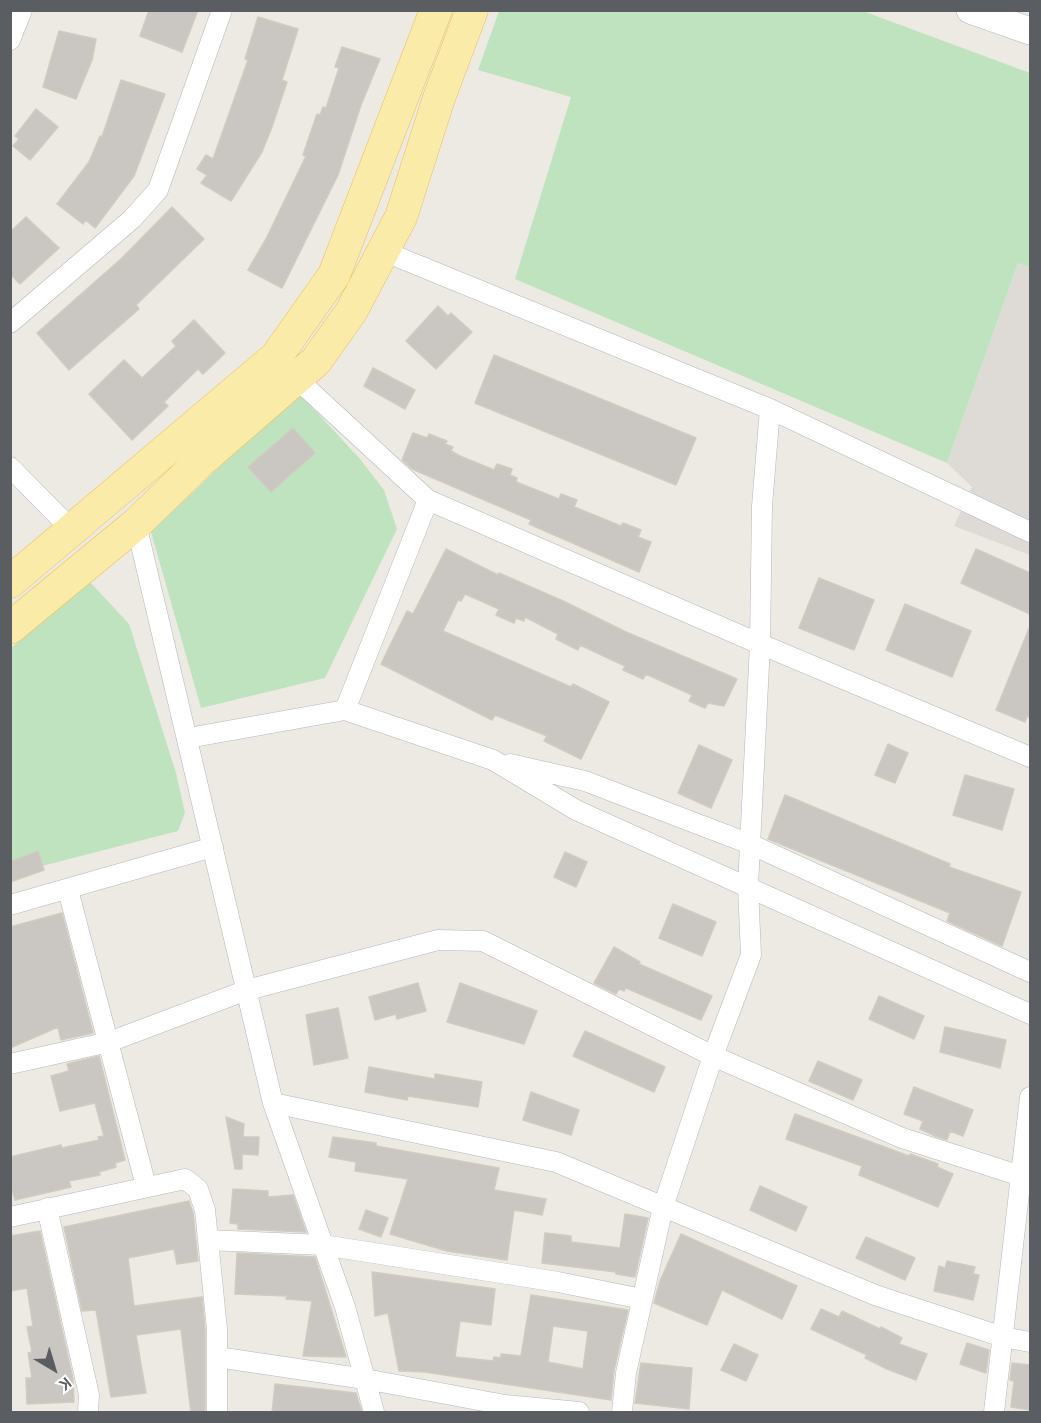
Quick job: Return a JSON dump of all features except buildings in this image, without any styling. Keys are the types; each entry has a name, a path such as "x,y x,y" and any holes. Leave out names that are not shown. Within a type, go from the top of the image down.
{"main road":[{"path":"10,582 276,357 334,275 436,10"},
{"path":"10,628 136,525 201,461 316,362 351,312 402,217 439,98 472,10"},
{"path":"970,10 1030,31"}],"street":[{"path":"10,40 22,10"},
{"path":"10,323 132,219 158,190 222,10"},
{"path":"383,251 770,409 1030,532"},
{"path":"297,379 428,500 760,644 1030,757"},
{"path":"622,1413 626,1373 663,1207 713,1056 752,955 748,886 760,644 762,506 770,409"},
{"path":"10,467 72,530"},
{"path":"345,710 428,500"},
{"path":"136,525 273,1103 345,1307 374,1413"},
{"path":"188,738 345,710 493,760 585,782 750,844 1030,972"},
{"path":"493,760 576,810 1030,1014"},
{"path":"10,905 213,847"},
{"path":"68,890 146,1186"},
{"path":"10,1064 109,1042 247,990 438,939 483,941 713,1056 902,1138 1022,1176"},
{"path":"994,1413 1030,1097"},
{"path":"273,1103 556,1162 875,1294 1003,1337 1030,1342"},
{"path":"10,1217 185,1179 198,1188 205,1210 208,1240 217,1357 217,1413"},
{"path":"47,1208 89,1395 88,1413"},
{"path":"208,1240 323,1245 558,1282 642,1299"},
{"path":"217,1357 365,1379 504,1409 579,1413"}],"shaded area":[{"path":"1018,263 1030,267 1030,555 954,526 972,487 947,463"}],"green space":[{"path":"860,10 1030,73 1030,267 1018,263 947,463 515,279 571,97 478,70 499,11"},
{"path":"298,392 360,459 384,490 397,529 325,678 201,708 151,532"},
{"path":"90,582 129,624 176,773 185,813 178,831 11,874 11,648"}]}
